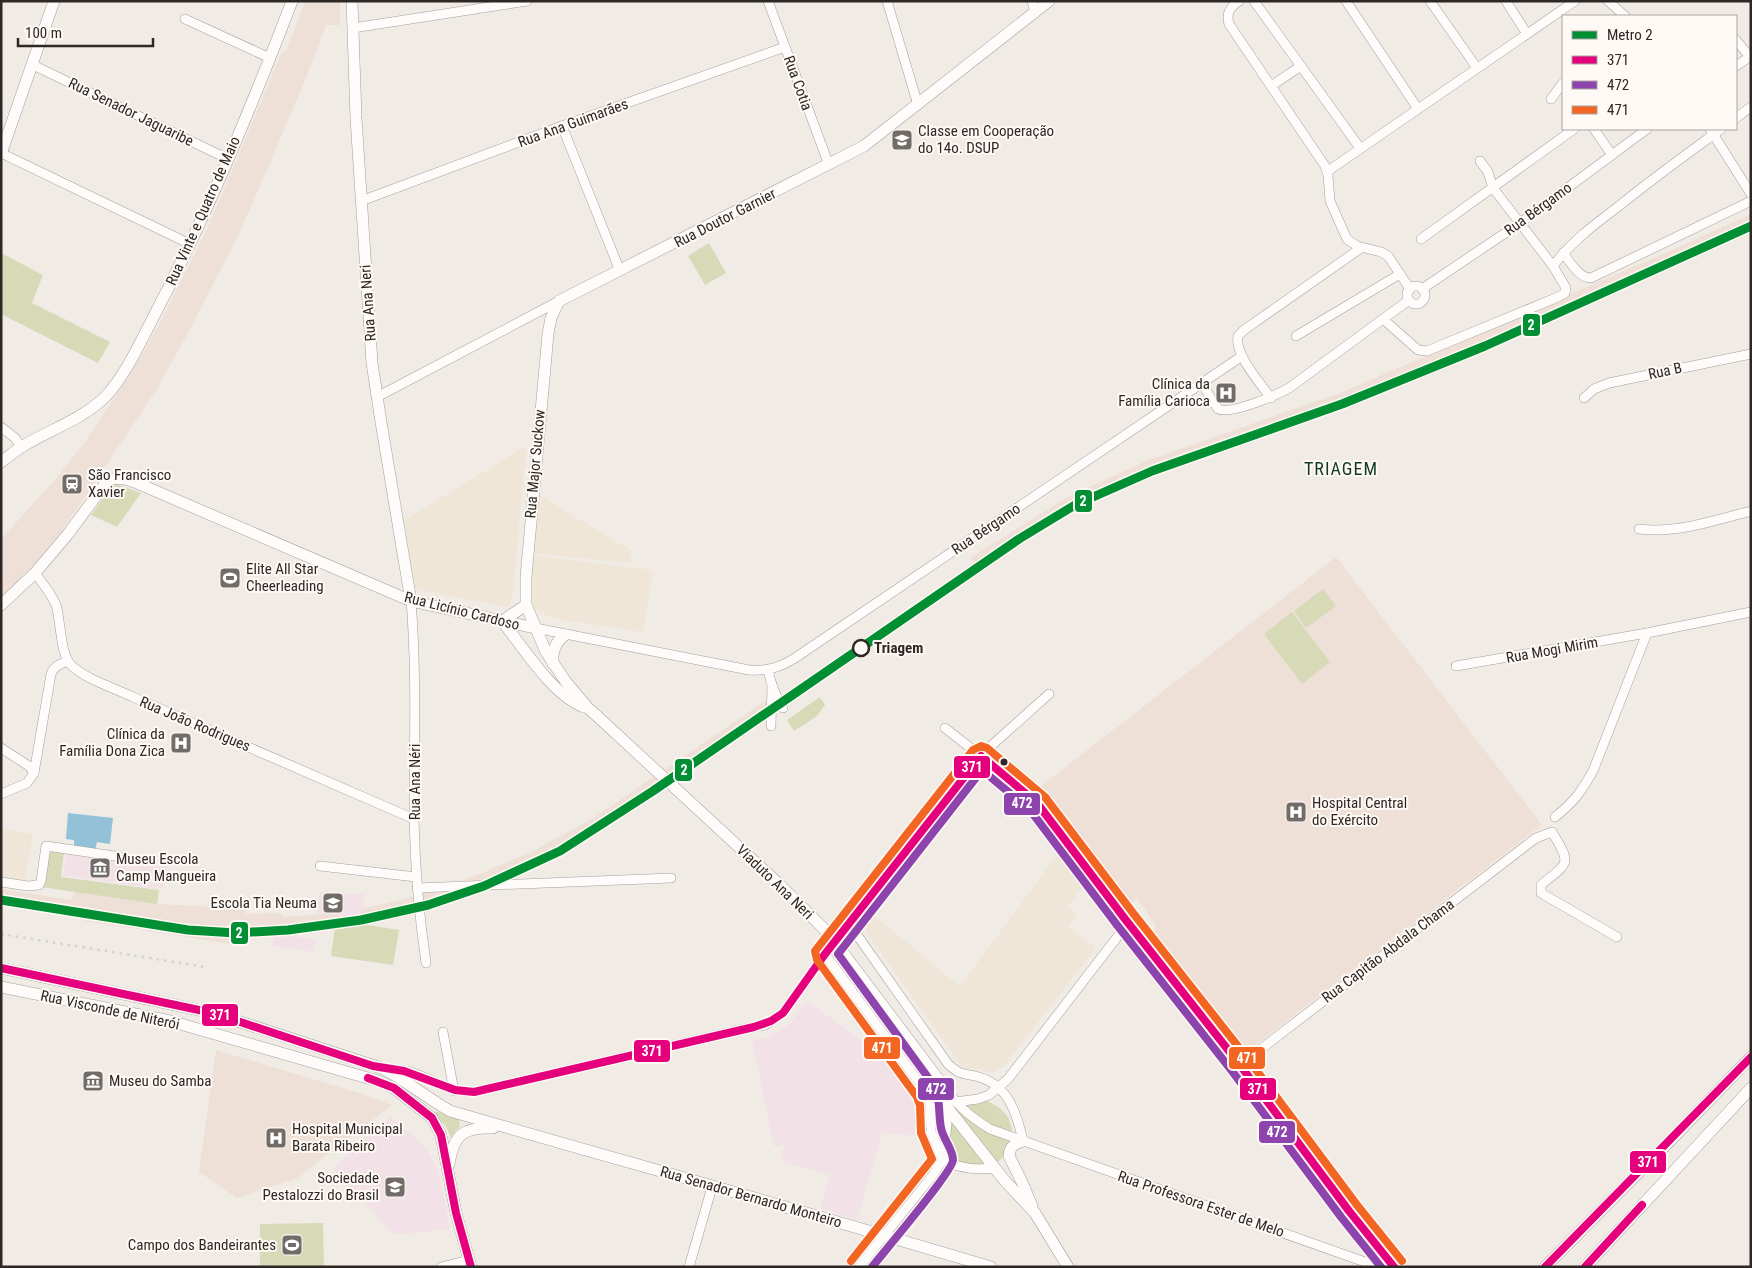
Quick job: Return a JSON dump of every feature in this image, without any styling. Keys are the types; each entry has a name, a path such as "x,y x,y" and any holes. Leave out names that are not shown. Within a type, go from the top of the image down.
{"main road":[{"path":"1,153 54,1"},
{"name":"Rua Vinte e Quatro de Maio","path":"1,462 21,447 92,408 108,393 128,363 161,303 190,244 228,159 292,1"},
{"name":"Rua Ana Neri","path":"352,1 361,202 370,340 377,397 411,601"},
{"name":"Rua Doutor Garnier","path":"559,302 864,146 918,105 1033,7 1049,1"},
{"name":"Rua Major Suckow","path":"535,628 526,605 526,568 548,334 551,318 559,302"},
{"name":"Rua Licínio Cardoso","path":"35,573 68,534 108,480 115,477 132,481 411,601 535,628"},
{"path":"1,605 35,573"},
{"path":"502,621 526,605"},
{"name":"Viaduto Ana Neri","path":"502,621 541,672 572,701 592,712"},
{"name":"Viaduto Ana Neri","path":"535,628 553,664 592,712 780,885 824,929 940,1080 949,1108"},
{"path":"553,664 552,656 556,643 565,635"},
{"name":"Rua Visconde de Niterói","path":"1,968 212,1013 384,1069 403,1079 432,1101 450,1110 510,1128"},
{"name":"Rua Visconde de Niterói","path":"1,987 182,1024 378,1081 394,1088 432,1118 442,1135 450,1183"},
{"path":"182,1024 188,1007"},
{"path":"208,1032 212,1013"},
{"path":"1545,1267 1751,1057"},
{"path":"1585,1267 1751,1088"},
{"path":"949,1108 1005,1181 1035,1213"},
{"path":"470,1263 450,1183 449,1164 453,1147 465,1132 474,1127 510,1128"},
{"name":"Rua Senador Bernardo Monteiro","path":"510,1128 991,1267"},
{"path":"1023,1141 1012,1147 1009,1156 1035,1213 1068,1267"}],"street":[{"path":"353,28 527,1"},
{"name":"Rua Cotia","path":"768,1 829,165"},
{"path":"887,1 918,105"},
{"path":"1202,384 1221,411 1271,398 1289,388 1383,319 1409,294 1418,287 1424,290 1425,297 1421,302 1414,304 1409,294 1400,274 1391,260 1384,254 1352,244 1348,239 1332,206 1328,190 1328,171 1229,24 1229,10 1239,1"},
{"path":"1254,1 1360,148"},
{"path":"1346,1 1418,109"},
{"path":"1430,1 1477,68"},
{"path":"1506,1 1527,34"},
{"path":"1328,171 1575,1"},
{"path":"1608,1 1624,15"},
{"path":"185,19 270,58"},
{"path":"1737,41 1750,56 1737,65"},
{"name":"Rua Ana Guimarães","path":"361,202 562,126 785,47"},
{"name":"Rua Senador Jaguaribe","path":"33,65 228,159"},
{"path":"1271,86 1301,66"},
{"path":"1551,99 1562,84"},
{"path":"1737,117 1751,107"},
{"path":"562,126 620,271"},
{"path":"1421,239 1573,130"},
{"path":"1595,130 1612,155"},
{"name":"Rua Bérgamo","path":"1424,290 1520,223 1646,130"},
{"path":"1553,266 1563,253 1585,233 1715,131 1751,194"},
{"path":"1,153 190,244"},
{"path":"1383,319 1418,350 1431,350 1565,293 1566,288 1553,266 1493,188 1488,172 1480,161"},
{"path":"1563,253 1580,274 1585,278 1591,278 1751,201"},
{"path":"1271,398 1242,356 1238,348 1238,336 1361,248"},
{"path":"1296,336 1400,274"},
{"name":"Rua Doutor Garnier","path":"377,397 559,302"},
{"name":"Rua B","path":"1584,398 1594,388 1609,383 1751,354"},
{"name":"Rua Bérgamo","path":"768,670 795,658 1242,356"},
{"path":"1,427 15,438 21,447"},
{"path":"1639,529 1653,531 1676,529 1751,511"},
{"path":"1,794 27,783 34,773 50,674 58,665 68,661 56,606 35,573"},
{"name":"Rua Ana Néri","path":"411,601 415,644 414,819 416,877 426,964"},
{"path":"1555,817 1572,804 1593,771 1647,633 1751,612"},
{"name":"Rua Licínio Cardoso","path":"535,628 749,670 768,670"},
{"name":"Rua Mogi Mirim","path":"1456,666 1647,633"},
{"name":"Rua João Rodrigues","path":"68,661 72,666 87,675 133,697 414,819"},
{"path":"768,670 772,686 783,708"},
{"path":"771,726 772,686"},
{"path":"384,1069 402,1070 416,1074 454,1091 474,1092 765,1025 783,1012 825,954 850,925 981,756 1049,694"},
{"path":"946,728 1037,803 1128,923 1240,1065 1349,1211 1394,1267"},
{"path":"1,748 29,766 34,773"},
{"name":"Rua Capitão Abdala Chama","path":"1240,1065 1536,838 1552,832 1564,853 1565,859 1563,866 1541,886 1541,893 1617,937"},
{"path":"1,882 28,886 39,885 46,846 121,857"},
{"path":"320,866 416,877"},
{"path":"417,888 672,878"},
{"path":"930,1123 949,1108 983,1097 998,1088 1008,1078 1128,923"},
{"path":"850,925 948,1064 959,1073 980,1077 998,1088 1014,1107 1023,1141"},
{"path":"825,954 926,1092 930,1103 931,1131 943,1160 974,1170 995,1168"},
{"path":"442,1032 454,1091"},
{"path":"859,1267 943,1160 949,1108"},
{"name":"Rua Professora Ester de Melo","path":"949,1108 970,1117 990,1129 1379,1267"},
{"path":"689,1267 712,1187"},
{"path":"441,1267 470,1263"}],"shaded area":[{"path":"305,1 340,1 340,25 326,25 264,177 240,231 195,320 157,389 63,529 31,568 1,599 1,539 53,482 85,442 134,368 160,323 208,227 282,52 287,50"},
{"path":"1751,214 1751,230 1487,348 1342,407 1147,476 1076,508 1020,542 979,570 970,558 1069,496 1146,461 1340,393 1645,262"},
{"path":"526,446 513,594 510,603 506,607 425,591 411,586 405,520"},
{"path":"539,495 632,551 630,563 531,553"},
{"path":"532,556 653,570 643,632 551,618 529,605"},
{"name":"Hospital Central do Exército","path":"1336,557 1542,825 1245,1053 1154,936 1156,925 1137,899 1130,904 1041,786"},
{"path":"771,697 777,708 625,815 555,857 514,878 472,894 408,913 346,926 274,933 267,937 247,937 244,946 85,921 73,914 1,904 1,889 71,900 76,890 157,904 246,908 246,914 279,913 283,917 334,913 379,905 426,893 482,873 533,851 595,817"},
{"path":"1,829 33,834 24,886 1,880"},
{"path":"67,851 168,866 164,890 63,875"},
{"path":"1060,851 1085,883 1068,907 1077,914 1068,927 1096,948 1003,1067 993,1072 963,1068 866,932 867,925 873,915 960,986"},
{"name":"Escola Tia Neuma","path":"319,892 364,894 362,917 317,912"},
{"name":"Escola Tia Neuma","path":"274,933 316,940 314,952 272,946"},
{"path":"807,1001 867,1044 871,1041 919,1108 920,1136 882,1133 857,1220 820,1208 830,1175 780,1161 785,1144 774,1147 752,1040 766,1037 783,1029"},
{"name":"Hospital Municipal Barata Ribeiro","path":"216,1050 362,1094 392,1105 297,1178 237,1198 199,1172"},
{"name":"Sociedade Pestalozzi do Brasil","path":"390,1116 427,1149 439,1173 450,1229 394,1235 333,1169"}],"green space":[{"path":"709,243 726,273 705,285 688,256"},
{"path":"1,253 43,275 32,303 110,342 98,363 1,314"},
{"path":"114,483 141,493 117,527 91,515"},
{"path":"1323,589 1336,606 1306,628 1294,611"},
{"path":"1292,612 1330,662 1302,684 1264,634"},
{"path":"820,697 825,705 817,716 794,731 787,720"},
{"path":"47,849 64,852 61,877 159,890 157,904 41,887"},
{"path":"336,920 399,930 393,965 331,956"},
{"path":"975,1099 987,1101 1000,1108 1008,1117 1012,1129 1009,1148 1005,1155 996,1164 987,1167 960,1164 952,1157 945,1146 951,1113 959,1105"},
{"path":"436,1111 450,1117 459,1118 460,1127 451,1138 446,1126 435,1115"},
{"name":"Campo dos Bandeirantes","path":"323,1223 324,1267 260,1267 260,1224"}],"water":[{"path":"68,813 113,818 110,844 97,842 95,851 74,848 74,840 66,839"}],"railway":[{"path":"1,934 205,967"}],"metro line":[{"name":"2","path":"1,900 188,930 236,933 288,930 361,920 428,905 484,886 560,851 653,791 1019,539 1075,505 1152,471 1342,404 1485,346 1751,226"}],"transit line":[{"name":"471","path":"851,1261 932,1159 921,1133 920,1105 917,1097 817,960 815,951 973,750 981,746 987,748 1045,797 1248,1059 1357,1205 1402,1261"},
{"name":"371","path":"1,968 213,1013 373,1066 404,1071 455,1090 474,1092 754,1027 771,1021 783,1013 825,954 981,756 1037,803 1240,1065 1349,1211 1394,1267"},
{"name":"472","path":"872,1267 942,1179 950,1167 953,1156 941,1128 935,1087 838,954 982,770 1030,810 1381,1267"},
{"name":"371","path":"1545,1267 1751,1057"},
{"name":"371","path":"368,1078 394,1088 432,1118 441,1135 456,1213 471,1267"},
{"name":"371","path":"1585,1267 1642,1205"}],"place":[{"name":"Classe em Cooperação do 14o. DSUP","path":"902,140"},
{"name":"Clínica da Família Carioca","path":"1226,393"},
{"name":"São Francisco Xavier","path":"72,484"},
{"name":"Elite All Star Cheerleading","path":"230,578"},
{"name":"Triagem","path":"861,648"},
{"name":"Clínica da Família Dona Zica","path":"181,743"},
{"name":"Hospital Central do Exército","path":"1296,812"},
{"name":"Museu Escola Camp Mangueira","path":"100,868"},
{"name":"Escola Tia Neuma","path":"333,903"},
{"name":"Museu do Samba","path":"93,1081"},
{"name":"Hospital Municipal Barata Ribeiro","path":"276,1138"},
{"name":"Sociedade Pestalozzi do Brasil","path":"395,1187"},
{"name":"Campo dos Bandeirantes","path":"292,1245"}],"district":[{"name":"TRIAGEM","path":"1341,469"}]}
